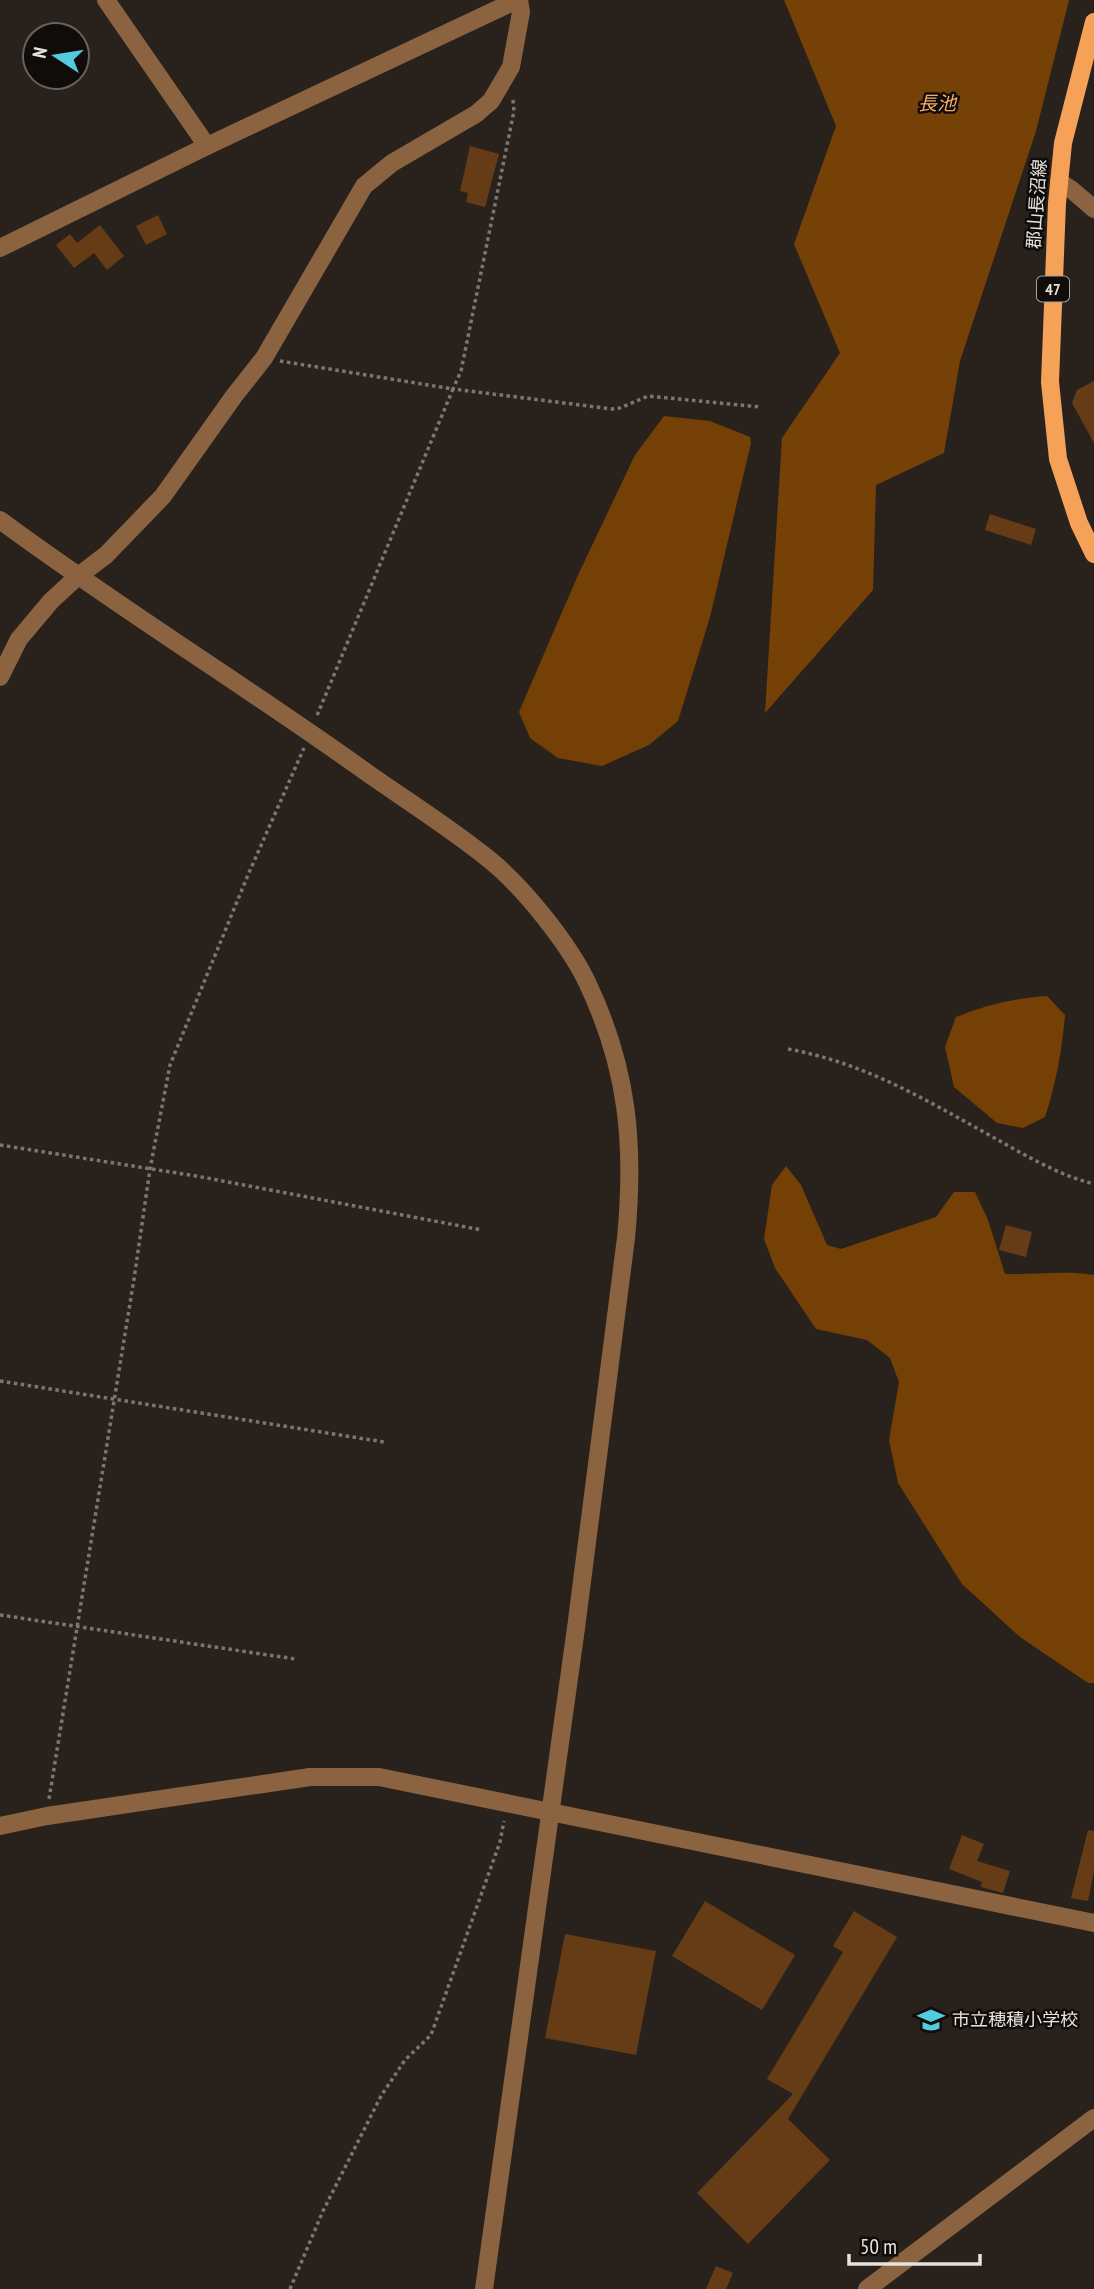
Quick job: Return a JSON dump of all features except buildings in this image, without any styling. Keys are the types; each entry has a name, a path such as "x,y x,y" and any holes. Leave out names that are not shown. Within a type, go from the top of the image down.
{"main road":[{"name":"郡山長沼線","path":"1094,22 1063,144 1050,382 1058,459 1079,523 1094,554"}],"street":[{"path":"106,0 207,146"},
{"path":"0,248 207,146 518,0 521,12 511,67 491,101 476,114 392,163 364,186 264,358 163,496 106,555 77,576 51,601 19,639 0,677"},
{"path":"1059,183 1094,208"},
{"path":"0,520 77,576 310,732 492,862 543,917 586,979 607,1029 625,1098 629,1128 630,1172 626,1238 576,1628 484,2289"},
{"path":"0,1826 47,1816 310,1777 379,1777 1094,1923"},
{"path":"867,2289 1094,2118"}],"path":[{"path":"47,1816 150,1169 170,1065 460,371 514,111 511,95 503,83"},
{"path":"264,358 453,389 612,409 648,396 760,407"},
{"path":"788,1049 817,1054 888,1079 1036,1161 1094,1184"},
{"path":"0,1144 482,1230"},
{"path":"0,1381 384,1442"},
{"path":"0,1615 295,1659"},
{"path":"289,2289 323,2211 381,2096 405,2060 431,2035 500,1842 507,1803"}],"shaded area":[{"path":"664,416 710,421 750,437 751,443 710,617 678,721 649,745 602,766 558,758 530,738 519,712 578,575 635,455"},
{"path":"1047,996 1065,1015 1058,1067 1045,1117 1023,1128 997,1123 954,1087 945,1047 956,1017 1001,1003"},
{"path":"786,1166 801,1185 827,1245 841,1249 936,1217 954,1192 975,1192 988,1220 1005,1274 1094,1275 1094,1683 1088,1683 1020,1637 962,1584 898,1483 889,1440 899,1382 890,1358 867,1340 816,1329 775,1268 764,1239 772,1185"}],"water":[{"name":"長池","path":"784,0 1069,0 1036,131 960,361 944,453 876,485 873,590 765,713 782,438 840,353 794,244 836,126"}],"place":[{"name":"市立穂積小学校","path":"931,2020"}]}
